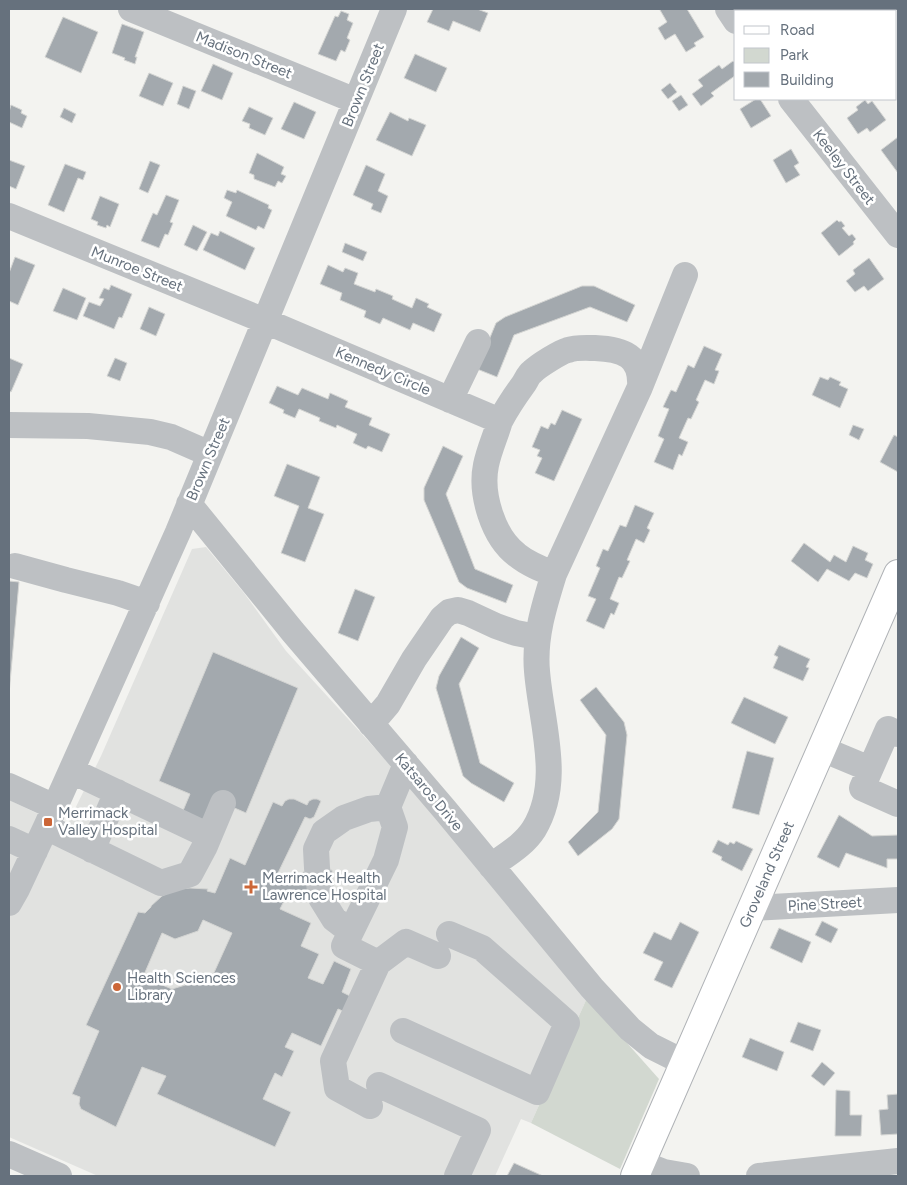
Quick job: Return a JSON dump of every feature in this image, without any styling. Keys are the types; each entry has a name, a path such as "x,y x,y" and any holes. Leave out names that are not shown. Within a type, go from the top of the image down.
{"main road":[{"name":"Groveland Street","path":"638,1169 822,749 892,606 898,574"}],"street":[{"name":"Madison Street","path":"131,9 356,101"},
{"name":"Brown Street","path":"9,903 72,771 190,504 394,9"},
{"name":"Keeley Street","path":"792,100 898,235"},
{"name":"Munroe Street","path":"9,216 265,321"},
{"path":"490,866 517,848 533,830 542,812 547,789 549,765 536,670 537,637 545,602 554,574 640,387 685,275"},
{"name":"Kennedy Circle","path":"265,321 500,421"},
{"path":"450,400 478,342"},
{"path":"554,574 536,567 516,555 503,539 491,519 485,488 486,465 500,421 532,372 552,358 568,350 588,348 620,351 630,357 637,365 640,387"},
{"path":"9,425 88,426 150,432 171,438 210,454"},
{"name":"Katsaros Drive","path":"190,504 293,632 406,764 592,988 630,1029 652,1046 685,1063"},
{"path":"15,566 118,593 147,603"},
{"path":"371,724 388,704 414,659 448,612 458,610 516,633 537,637"},
{"path":"898,734 888,729 862,788 898,804"},
{"path":"822,749 870,769"},
{"path":"378,964 344,946 386,860 395,827 388,807 406,764"},
{"path":"72,771 209,836"},
{"path":"9,786 92,850 161,883 190,874 223,803"},
{"path":"92,850 117,792"},
{"path":"351,932 334,919 321,898 316,849 324,832 344,818 369,809 388,807"},
{"path":"9,839 35,852"},
{"name":"Pine Street","path":"752,908 898,900"},
{"path":"404,1031 537,1092 567,1023 482,948 406,942 378,964 333,1061 336,1088 375,1096 478,1130 457,1176"},
{"path":"9,1154 59,1176"},
{"path":"759,1176 898,1161"},
{"path":"638,1169 687,1176"}],"shaded area":[{"name":"Merrimack Health Lawrence Hospital","path":"206,547 244,593 286,651 446,826 587,998 531,1123 521,1119 495,1176 98,1176 9,1137 9,800 66,827 101,756 192,549"}],"green space":[{"path":"587,998 659,1079 620,1169 531,1123"}],"building":[{"path":"433,9 477,9 488,13 480,32 453,21 449,31 427,22"},
{"path":"687,9 704,37 694,43 696,46 686,52 675,34 665,40 658,28 667,22 660,10"},
{"path":"773,9 797,9 796,10 771,10"},
{"path":"830,9 831,10 814,10"},
{"path":"341,11 349,14 347,20 353,23 347,38 350,40 345,52 341,50 336,61 318,54 335,16 338,17"},
{"path":"63,17 98,32 81,73 45,57"},
{"path":"122,24 144,32 135,57 137,57 135,64 112,53"},
{"path":"415,54 447,68 436,92 404,78"},
{"path":"733,61 734,76 711,93 714,96 701,106 692,94 703,86 698,80 719,65 722,69"},
{"path":"213,64 233,73 222,100 201,91"},
{"path":"149,73 173,83 163,106 139,96"},
{"path":"670,83 677,92 668,99 661,90"},
{"path":"183,86 196,91 189,109 177,104"},
{"path":"681,95 688,105 679,111 672,101"},
{"path":"754,100 761,100 771,116 751,128 740,109"},
{"path":"865,100 868,104 872,101 886,120 870,132 867,128 858,134 847,118 858,110 856,107"},
{"path":"294,102 316,112 304,139 281,129"},
{"path":"11,105 22,110 21,113 27,116 22,128 9,122"},
{"path":"249,107 273,118 265,135 249,128 250,124 242,121"},
{"path":"64,108 76,114 72,123 60,117"},
{"path":"390,112 408,121 409,118 426,125 412,156 376,140"},
{"path":"898,137 898,173 881,150"},
{"path":"791,149 799,163 794,166 800,175 786,183 773,160"},
{"path":"257,153 284,167 281,174 286,176 282,183 278,181 275,187 254,179 254,175 249,173"},
{"path":"9,160 25,166 16,189 9,186"},
{"path":"150,161 160,165 148,193 139,189"},
{"path":"65,164 86,172 83,180 78,178 64,212 48,205"},
{"path":"366,165 385,174 378,191 388,196 381,213 371,209 373,204 353,195"},
{"path":"227,190 236,193 237,190 269,205 268,208 272,210 264,229 258,226 256,230 226,216 232,202 224,198"},
{"path":"166,195 179,200 170,222 173,223 168,235 165,234 159,248 141,241 153,213 157,215"},
{"path":"100,196 119,204 110,227 107,225 106,228 97,225 98,222 91,219"},
{"path":"837,220 841,221 845,226 842,228 849,236 852,234 856,239 853,242 854,244 839,256 821,233"},
{"path":"193,225 207,232 197,251 184,245"},
{"path":"220,231 255,248 245,270 203,250 211,233 218,236"},
{"path":"345,243 367,252 363,261 342,252"},
{"path":"15,257 35,265 18,305 9,301 9,273"},
{"path":"869,258 884,279 868,291 864,286 855,292 846,281 855,274 853,270"},
{"path":"328,265 343,272 345,268 358,273 354,284 375,292 376,289 393,296 392,299 412,308 416,298 429,304 427,307 442,314 434,332 413,323 410,330 383,318 380,324 364,317 366,311 340,300 342,293 320,284"},
{"path":"111,285 132,294 122,318 119,317 114,329 83,316 89,302 100,306 104,299 99,298 104,288 109,290"},
{"path":"582,286 594,286 635,305 627,322 590,307 514,335 497,377 477,369 496,323 505,317"},
{"path":"63,288 86,298 77,320 53,311"},
{"path":"149,307 165,314 156,336 140,329"},
{"path":"704,346 722,354 715,370 719,371 714,384 705,380 696,400 699,402 691,419 688,418 679,438 688,442 682,456 679,454 673,470 654,462 664,439 658,436 669,409 663,407 671,390 676,392 688,365 694,368"},
{"path":"9,358 23,364 11,392 9,391"},
{"path":"115,358 127,363 120,381 107,376"},
{"path":"820,377 828,380 830,377 841,382 839,385 848,389 840,408 812,395"},
{"path":"277,386 298,395 302,388 328,399 330,393 348,401 345,407 372,418 369,425 390,434 382,452 368,446 366,449 353,443 357,434 337,425 336,428 319,421 320,418 299,409 295,418 283,413 284,410 269,403"},
{"path":"562,410 582,419 554,481 535,473 542,458 537,456 540,450 532,447 541,426 548,429 551,423 555,425"},
{"path":"853,425 864,429 859,440 849,435"},
{"path":"894,435 898,437 898,472 880,462"},
{"path":"443,446 463,456 446,494 475,569 513,585 506,603 467,588 459,582 424,500 424,488"},
{"path":"287,464 320,477 308,508 324,514 305,562 281,553 299,506 274,496"},
{"path":"635,505 654,513 647,528 650,530 644,543 636,539 627,560 630,561 622,578 619,577 610,599 619,603 614,615 611,613 604,629 586,621 596,599 588,596 600,568 596,566 603,549 608,551 620,525 626,527"},
{"path":"804,543 830,562 834,555 846,562 853,546 868,553 865,560 873,564 867,578 855,573 849,581 827,569 818,582 791,561"},
{"path":"9,581 19,582 9,694"},
{"path":"355,589 375,597 358,641 338,633"},
{"path":"461,637 479,648 459,684 480,763 514,783 504,802 471,783 463,776 436,688 439,676"},
{"path":"779,645 810,659 806,667 809,668 803,681 773,668 778,657 774,655"},
{"path":"213,652 298,688 246,813 223,803 205,822 182,813 190,794 159,781"},
{"path":"596,687 624,722 627,735 619,819 612,829 578,856 568,842 598,812 606,735 580,700"},
{"path":"744,697 788,717 775,744 731,723"},
{"path":"747,751 774,758 759,815 732,808"},
{"path":"294,799 307,805 313,799 321,801 314,817 310,819 305,817 278,873 292,880 303,878 303,872 332,870 334,894 305,897 304,891 291,893 289,891 280,909 311,923 301,946 319,954 308,978 323,984 334,961 351,969 342,992 356,999 350,1014 338,1009 321,1046 292,1033 285,1047 294,1051 282,1077 275,1073 263,1099 291,1112 275,1147 157,1094 166,1076 142,1067 116,1127 81,1109 79,1104 80,1097 72,1094 99,1031 86,1025 138,912 145,913 162,896 176,889 208,889 207,891 215,893 230,858 245,865 273,802 282,806 285,801","holes":["203,920 232,933 212,977 172,989 143,977 162,933 175,939 198,931"]},
{"path":"839,815 872,836 898,835 898,859 887,859 887,868 846,853 839,868 817,857"},
{"path":"718,840 728,845 730,842 734,844 736,841 753,849 742,871 721,860 722,857 712,852"},
{"path":"822,921 838,929 831,943 815,935"},
{"path":"680,922 699,932 672,988 654,980 663,962 643,953 654,932 671,940"},
{"path":"779,928 811,942 802,963 770,948"},
{"path":"798,1022 821,1030 813,1051 790,1042"},
{"path":"750,1038 784,1052 777,1071 742,1057"},
{"path":"822,1062 835,1073 824,1086 811,1076"},
{"path":"836,1090 850,1091 850,1115 862,1115 861,1136 835,1136"},
{"path":"898,1094 898,1134 881,1135 879,1110 888,1109 887,1095"},
{"path":"514,1163 543,1176 507,1176"}],"place":[{"name":"Merrimack Valley Hospital","path":"48,822"},
{"name":"Merrimack Health Lawrence Hospital","path":"251,887"},
{"name":"Health Sciences Library","path":"117,987"}]}
